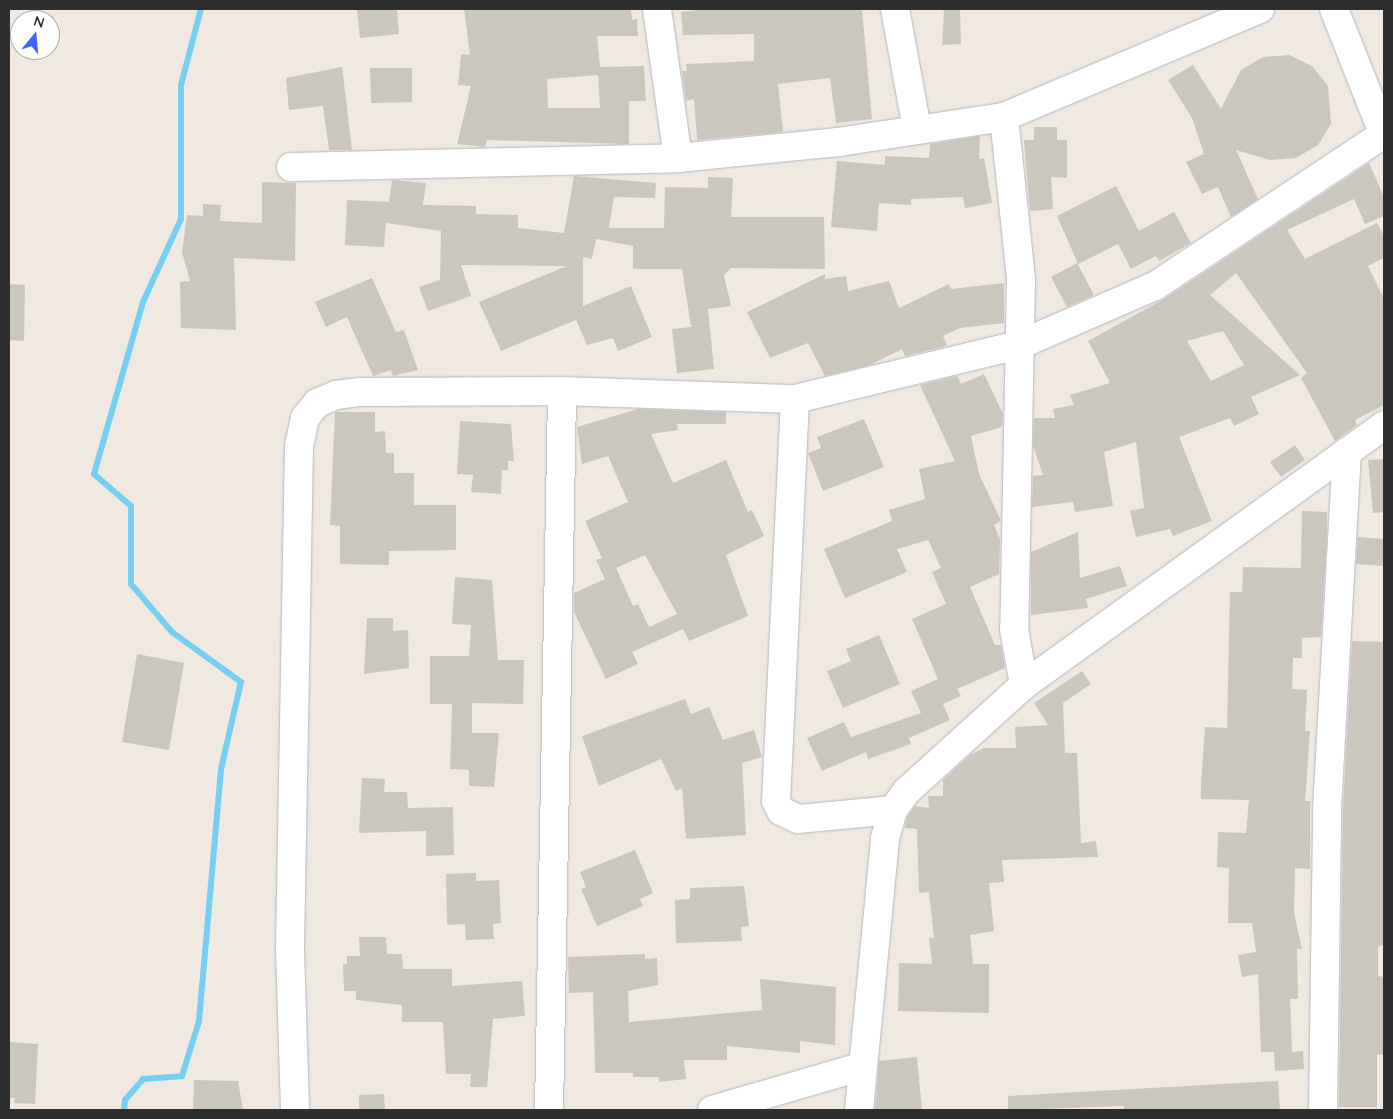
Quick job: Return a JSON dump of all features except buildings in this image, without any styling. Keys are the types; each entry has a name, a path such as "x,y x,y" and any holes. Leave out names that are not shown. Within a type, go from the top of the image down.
{"street":[{"path":"657,9 678,158"},
{"path":"896,9 917,129"},
{"path":"290,167 678,158 1004,117 1260,9"},
{"path":"295,1110 291,937 299,446 305,418 317,403 336,395 562,390 795,399 1019,345 1155,286 1384,135 1375,83 1334,9"},
{"path":"1004,117 1021,279 1014,629 1024,685"},
{"path":"549,1110 562,390"},
{"path":"795,399 776,801 781,811 798,819 893,810"},
{"path":"859,1110 860,1067 885,838 893,810 907,791 1024,685 1384,425"},
{"path":"1323,1110 1327,810 1347,452"},
{"path":"712,1110 860,1067"}],"waterway":[{"path":"124,1110 125,1100 143,1079 182,1076 199,1021 221,769 241,682 172,632 131,584 131,506 94,474 143,302 181,219 181,85 201,9"}]}
